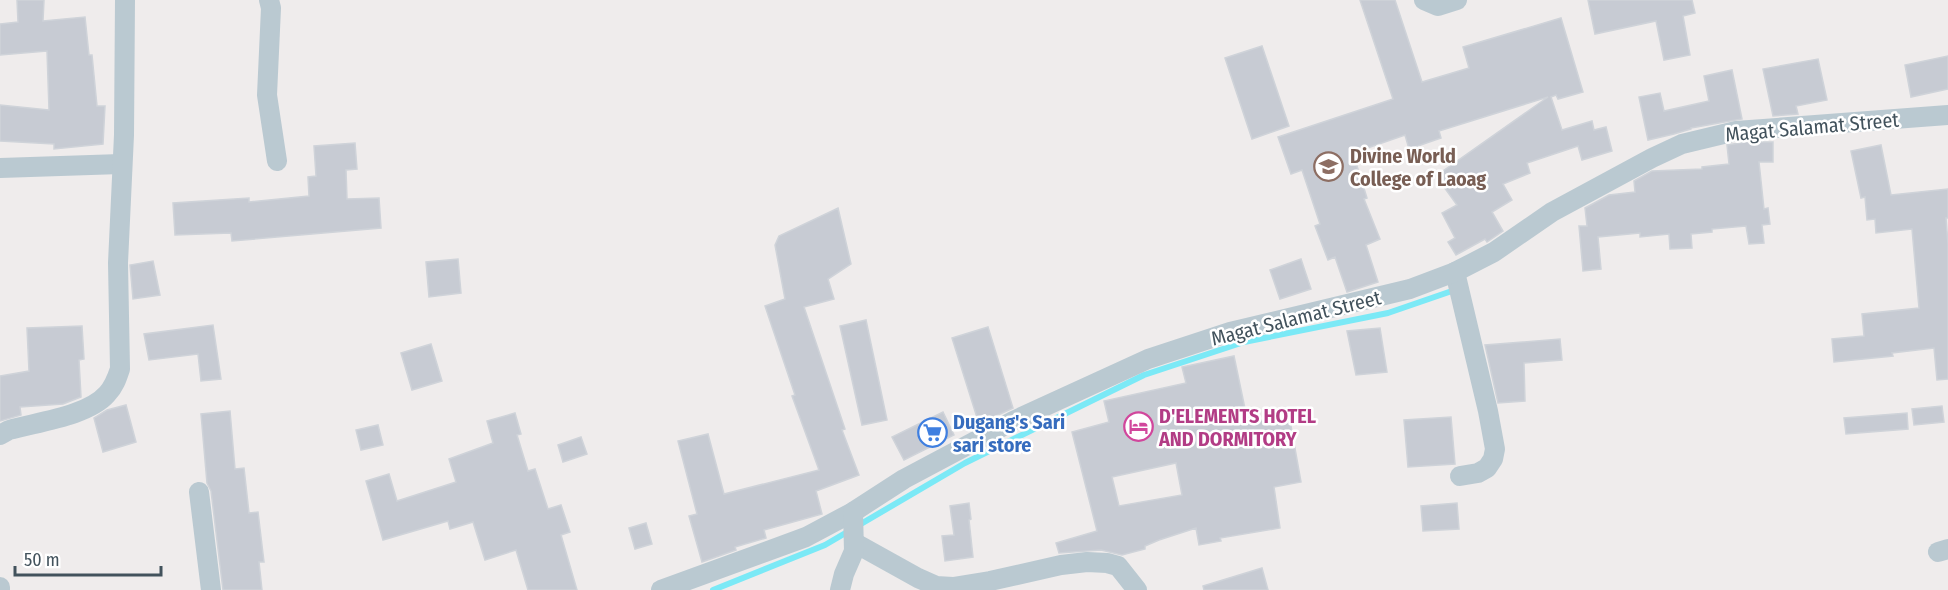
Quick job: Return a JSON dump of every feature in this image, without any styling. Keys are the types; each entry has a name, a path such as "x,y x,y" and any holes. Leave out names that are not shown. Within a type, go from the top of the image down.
{"street":[{"path":"0,435 9,430 79,411 98,403 116,382 120,369 118,262 124,135 125,0"},
{"path":"269,0 271,8 267,95 277,161"},
{"path":"1424,0 1438,6 1457,0"},
{"name":"Magat Salamat Street","path":"661,590 806,537 854,527 904,479 1012,420 1148,359 1230,332 1410,290 1455,272 1494,252 1552,212 1682,144 1736,131 1948,115"},
{"path":"0,168 121,164"},
{"path":"1455,272 1495,449 1493,459 1487,468 1478,474 1460,476"},
{"path":"199,492 211,590"},
{"path":"840,590 854,527 918,578 936,586 981,586 1061,565 1087,562 1118,566 1137,590"}],"building":[{"path":"17,0 44,0 43,21 85,17 89,55 92,55 97,106 105,106 103,144 54,149 54,144 0,141 0,105 49,110 47,51 0,55 0,24 18,22"},
{"path":"1360,0 1395,0 1422,82 1469,68 1463,47 1561,18 1583,92 1558,99 1556,95 1551,97 1562,130 1592,121 1594,130 1606,127 1612,151 1582,160 1578,146 1527,163 1530,173 1503,184 1512,200 1492,212 1503,231 1487,242 1485,239 1456,255 1448,242 1455,238 1442,213 1457,205 1436,176 1548,97 1439,131 1441,138 1409,149 1405,135 1353,153 1367,198 1364,199 1380,239 1366,245 1378,282 1347,292 1335,257 1328,260 1315,226 1320,224 1302,170 1291,174 1278,137 1393,99"},
{"path":"1588,0 1692,0 1695,13 1683,16 1690,55 1664,60 1656,21 1595,34"},
{"path":"1262,46 1289,126 1252,139 1225,58"},
{"path":"1948,56 1948,89 1911,97 1905,65"},
{"path":"1818,59 1827,100 1796,106 1798,114 1773,116 1763,69"},
{"path":"1732,70 1742,119 1691,128 1648,140 1639,97 1660,93 1664,111 1709,101 1704,76"},
{"path":"1773,142 1773,162 1759,162 1764,209 1768,208 1770,224 1762,225 1764,243 1749,244 1746,226 1712,229 1712,232 1691,234 1692,248 1670,249 1669,234 1640,237 1640,233 1598,237 1601,269 1583,271 1579,226 1587,226 1585,208 1609,195 1635,192 1634,181 1652,171 1702,169 1702,167 1729,164 1727,145"},
{"path":"355,143 357,169 346,170 347,199 379,198 381,228 232,241 231,233 175,235 173,203 249,198 249,202 309,196 308,177 316,176 314,146"},
{"path":"1881,145 1891,195 1948,189 1948,218 1946,218 1948,379 1937,380 1934,348 1892,353 1893,356 1834,362 1832,339 1864,336 1862,314 1919,308 1912,229 1876,233 1875,219 1867,220 1865,197 1861,198 1851,151"},
{"path":"838,208 851,264 828,279 834,299 804,307 845,429 842,430 859,475 816,491 822,514 764,530 766,538 735,547 736,550 702,562 689,516 697,514 678,441 708,434 724,494 819,470 792,396 795,395 765,306 785,299 775,245 779,236"},
{"path":"458,259 461,293 429,297 426,262"},
{"path":"1301,259 1311,289 1280,299 1270,270"},
{"path":"153,261 160,295 133,299 130,265"},
{"path":"866,320 887,420 862,425 840,326"},
{"path":"213,325 221,379 201,381 198,354 149,360 144,334"},
{"path":"82,326 84,359 79,360 81,397 63,404 20,407 21,415 0,421 0,376 29,371 27,328"},
{"path":"988,327 1013,408 979,424 952,338"},
{"path":"1380,328 1387,372 1356,375 1347,331"},
{"path":"1560,339 1562,360 1524,363 1525,401 1498,403 1485,345"},
{"path":"431,344 442,381 412,390 401,353"},
{"path":"1234,356 1248,423 1289,415 1301,482 1274,487 1280,528 1220,538 1221,541 1199,545 1196,528 1159,540 1145,546 1145,549 1122,555 1101,550 1059,553 1056,543 1097,531 1072,432 1109,422 1104,401 1186,383 1182,367","holes":["1176,463 1182,495 1119,506 1112,477"]},
{"path":"126,405 136,442 103,452 94,418 107,410"},
{"path":"1942,406 1944,422 1914,425 1912,409"},
{"path":"230,411 235,469 244,468 249,513 258,512 264,562 259,562 262,590 223,590 211,491 207,483 201,414"},
{"path":"943,412 954,435 904,460 892,437"},
{"path":"515,413 521,434 517,435 528,471 535,469 548,509 561,505 570,532 561,535 577,590 528,590 516,550 485,560 473,522 450,529 448,521 383,540 366,481 389,474 397,501 456,482 449,459 493,443 487,421"},
{"path":"1907,413 1908,429 1846,434 1844,418"},
{"path":"1451,417 1455,464 1408,467 1404,420"},
{"path":"378,425 383,445 361,450 356,430"},
{"path":"581,437 587,454 563,462 558,445"},
{"path":"969,503 973,557 945,561 942,536 954,535 950,506"},
{"path":"1457,503 1459,529 1423,531 1421,506"},
{"path":"646,523 652,544 635,549 629,528"},
{"path":"1262,568 1268,590 1204,590 1203,586"}],"waterway":[{"path":"713,590 825,545 965,463 1144,375 1244,342 1388,313 1449,292"}],"place":[{"name":"Divine World College of Laoag","path":"1329,167"},
{"name":"D'ELEMENTS HOTEL AND DORMITORY","path":"1138,427"},
{"name":"Dugang's Sari sari store","path":"932,433"}]}
